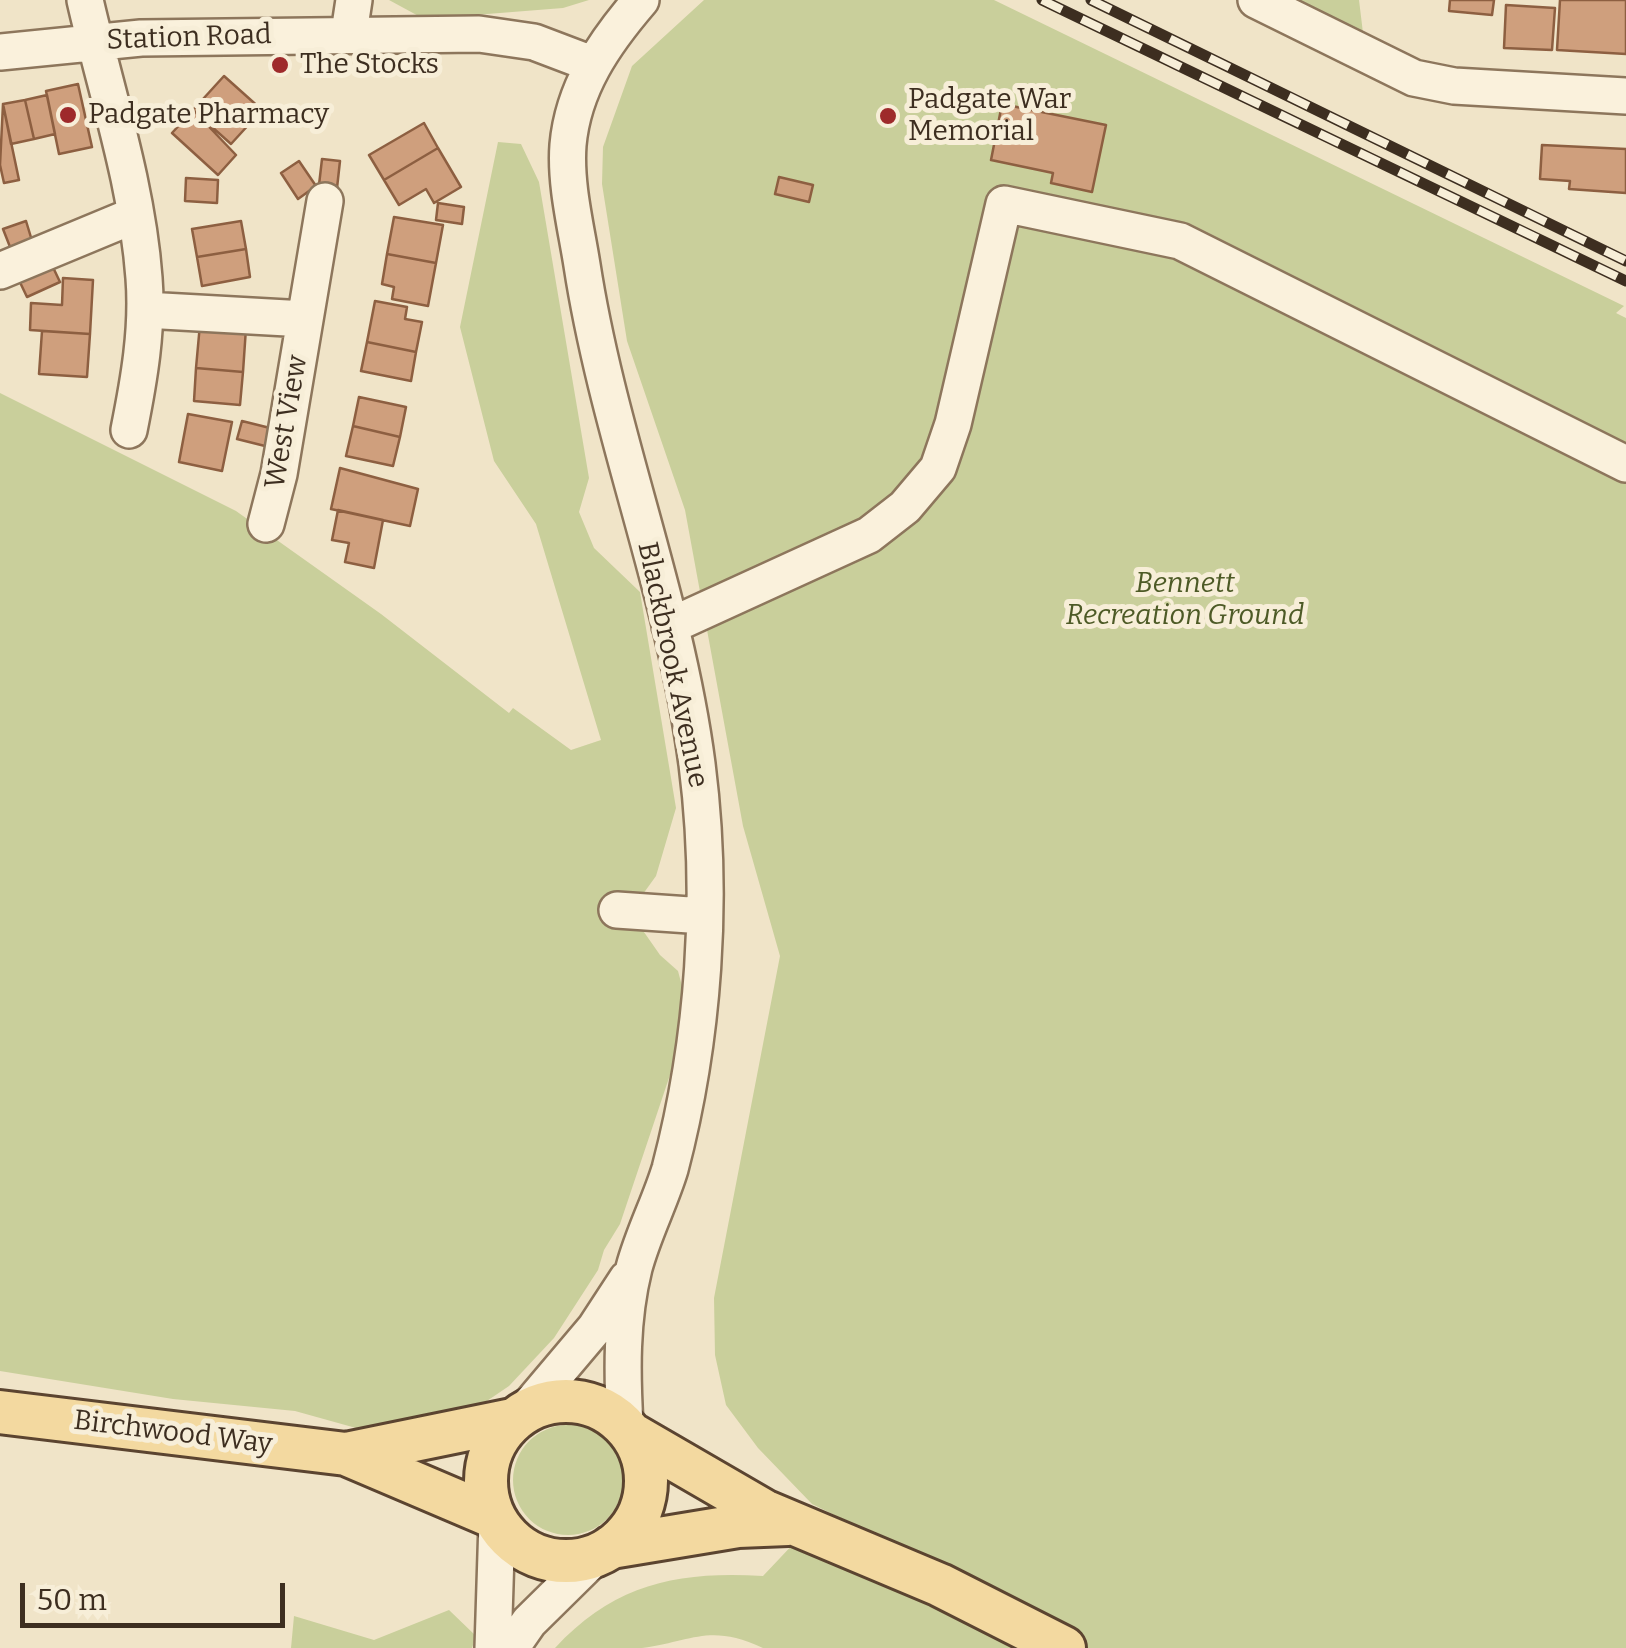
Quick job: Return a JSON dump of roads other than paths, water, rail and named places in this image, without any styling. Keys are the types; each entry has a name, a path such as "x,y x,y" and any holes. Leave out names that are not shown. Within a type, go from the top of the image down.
{"main road":[{"path":"794,1524 738,1526 553,1560 530,1553 496,1519 486,1492 487,1465 496,1440 518,1416 549,1402 576,1401 602,1409 629,1430 794,1524 940,1586 1064,1648"},
{"name":"Birchwood Way","path":"0,1412 346,1454 496,1519"},
{"name":"Birchwood Way","path":"346,1454 518,1416"},
{"path":"605,1551 630,1530 642,1508 647,1483 644,1458 629,1430"}],"street":[{"path":"85,0 135,215 145,310 129,430"},
{"path":"592,64 641,0"},
{"path":"1256,0 1414,78 1454,86 1626,96"},
{"name":"Station Road","path":"0,52 352,16 515,37 592,64"},
{"name":"Blackbrook Avenue","path":"592,64 574,112 568,147 571,195 588,307 670,626 697,764 704,916 689,1074 669,1170 634,1268 621,1360 629,1430"},
{"name":"West View","path":"266,524 306,319 324,200"},
{"path":"670,626 869,535 905,506 938,468 1004,204 1180,240 1626,464"},
{"path":"0,271 135,215"},
{"name":"West View","path":"145,310 306,319"},
{"path":"617,910 704,916"},
{"name":"Blackbrook Avenue","path":"518,1416 595,1328 634,1268"},
{"path":"493,1648 496,1519"},
{"path":"511,1648 529,1622 605,1551"}],"railway":[{"path":"1042,0 1626,281"},
{"path":"1091,0 1626,261"}],"place":[{"name":"The Stocks","path":"280,65"},
{"name":"Padgate Pharmacy","path":"68,115"},
{"name":"Padgate War Memorial","path":"888,116"}],"park label":[{"name":"Bennett Recreation Ground","path":"1185,600"}]}
